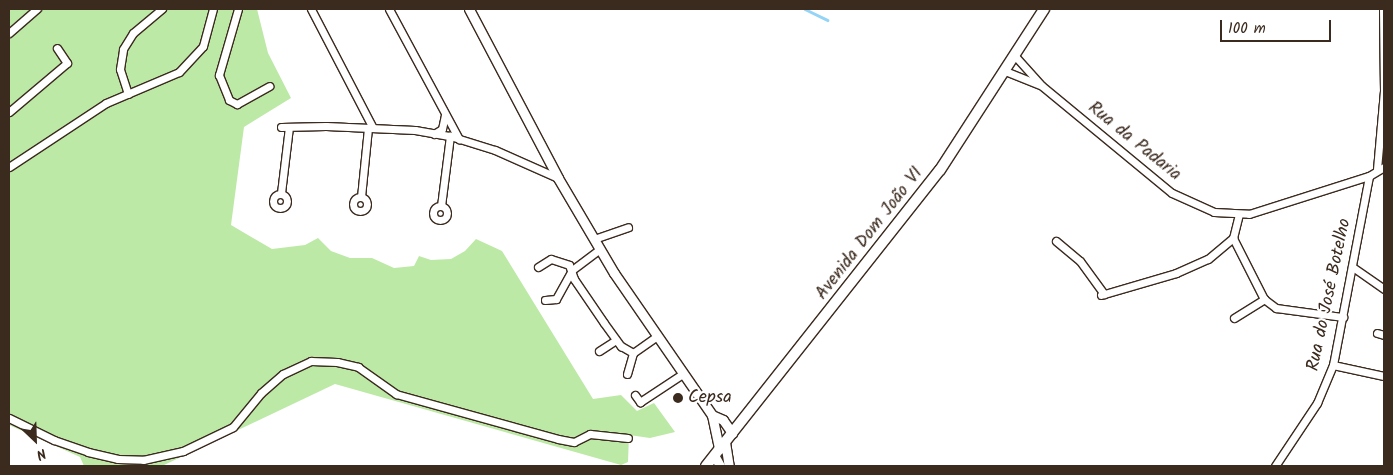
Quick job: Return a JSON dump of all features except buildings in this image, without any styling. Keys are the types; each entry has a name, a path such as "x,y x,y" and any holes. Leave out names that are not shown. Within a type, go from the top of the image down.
{"main road":[{"name":"Avenida Dom João VI","path":"706,466 940,170 1044,9"}],"street":[{"path":"9,33 37,9"},
{"path":"128,94 120,69 123,49 133,33 162,9"},
{"path":"9,167 106,103 179,72 203,46 213,9"},
{"path":"238,9 219,75 228,100 237,104 269,86"},
{"path":"310,9 370,128 362,197"},
{"path":"389,9 459,139"},
{"path":"469,9 558,178 600,250 681,374 712,415 732,433"},
{"path":"1381,168 1384,91 1383,9"},
{"path":"9,112 66,63 57,48"},
{"path":"1015,56 1042,86"},
{"path":"1005,71 1042,86"},
{"name":"Rua da Padaria","path":"1042,86 1172,193 1214,212 1240,214 1289,203 1369,176 1381,168"},
{"path":"434,134 442,129 446,115"},
{"path":"281,193 285,127 370,128 450,136 495,150 558,178"},
{"path":"441,206 450,136"},
{"name":"Rua do José Botelho","path":"1276,466 1317,403 1333,365 1354,268 1369,176"},
{"path":"1056,241 1080,261 1103,295 1176,273 1208,259 1233,238 1240,214"},
{"path":"594,239 628,227"},
{"path":"1233,238 1264,300 1276,308 1344,317"},
{"path":"545,300 556,299 572,270 600,250"},
{"path":"538,267 551,259 569,265 574,279 616,340 633,353"},
{"path":"1354,268 1384,289"},
{"path":"1234,318 1264,300"},
{"path":"627,374 633,353 656,337"},
{"path":"599,351 616,340"},
{"path":"9,418 88,452 118,459 143,460 183,451 233,427 261,393 283,374 311,361 337,362 358,367 396,394 558,439 574,442 590,434 628,438"},
{"path":"1333,365 1384,376"},
{"path":"635,395 640,402 681,374"},
{"path":"720,423 748,414"},
{"path":"720,423 720,449 726,465"},
{"path":"720,449 726,465"}],"green space":[{"path":"9,9 257,9 268,53 291,98 244,127 231,225 272,249 305,245 318,238 331,251 350,258 372,258 394,268 414,266 419,256 431,260 451,259 465,251 476,239 502,251 593,399 621,395 637,411 654,403 675,432 650,438 629,435 628,462 621,465 335,384 162,466 84,466 80,457 9,425"}],"waterway":[{"path":"805,9 828,20"}],"place":[{"name":"Cepsa","path":"678,398"}]}
